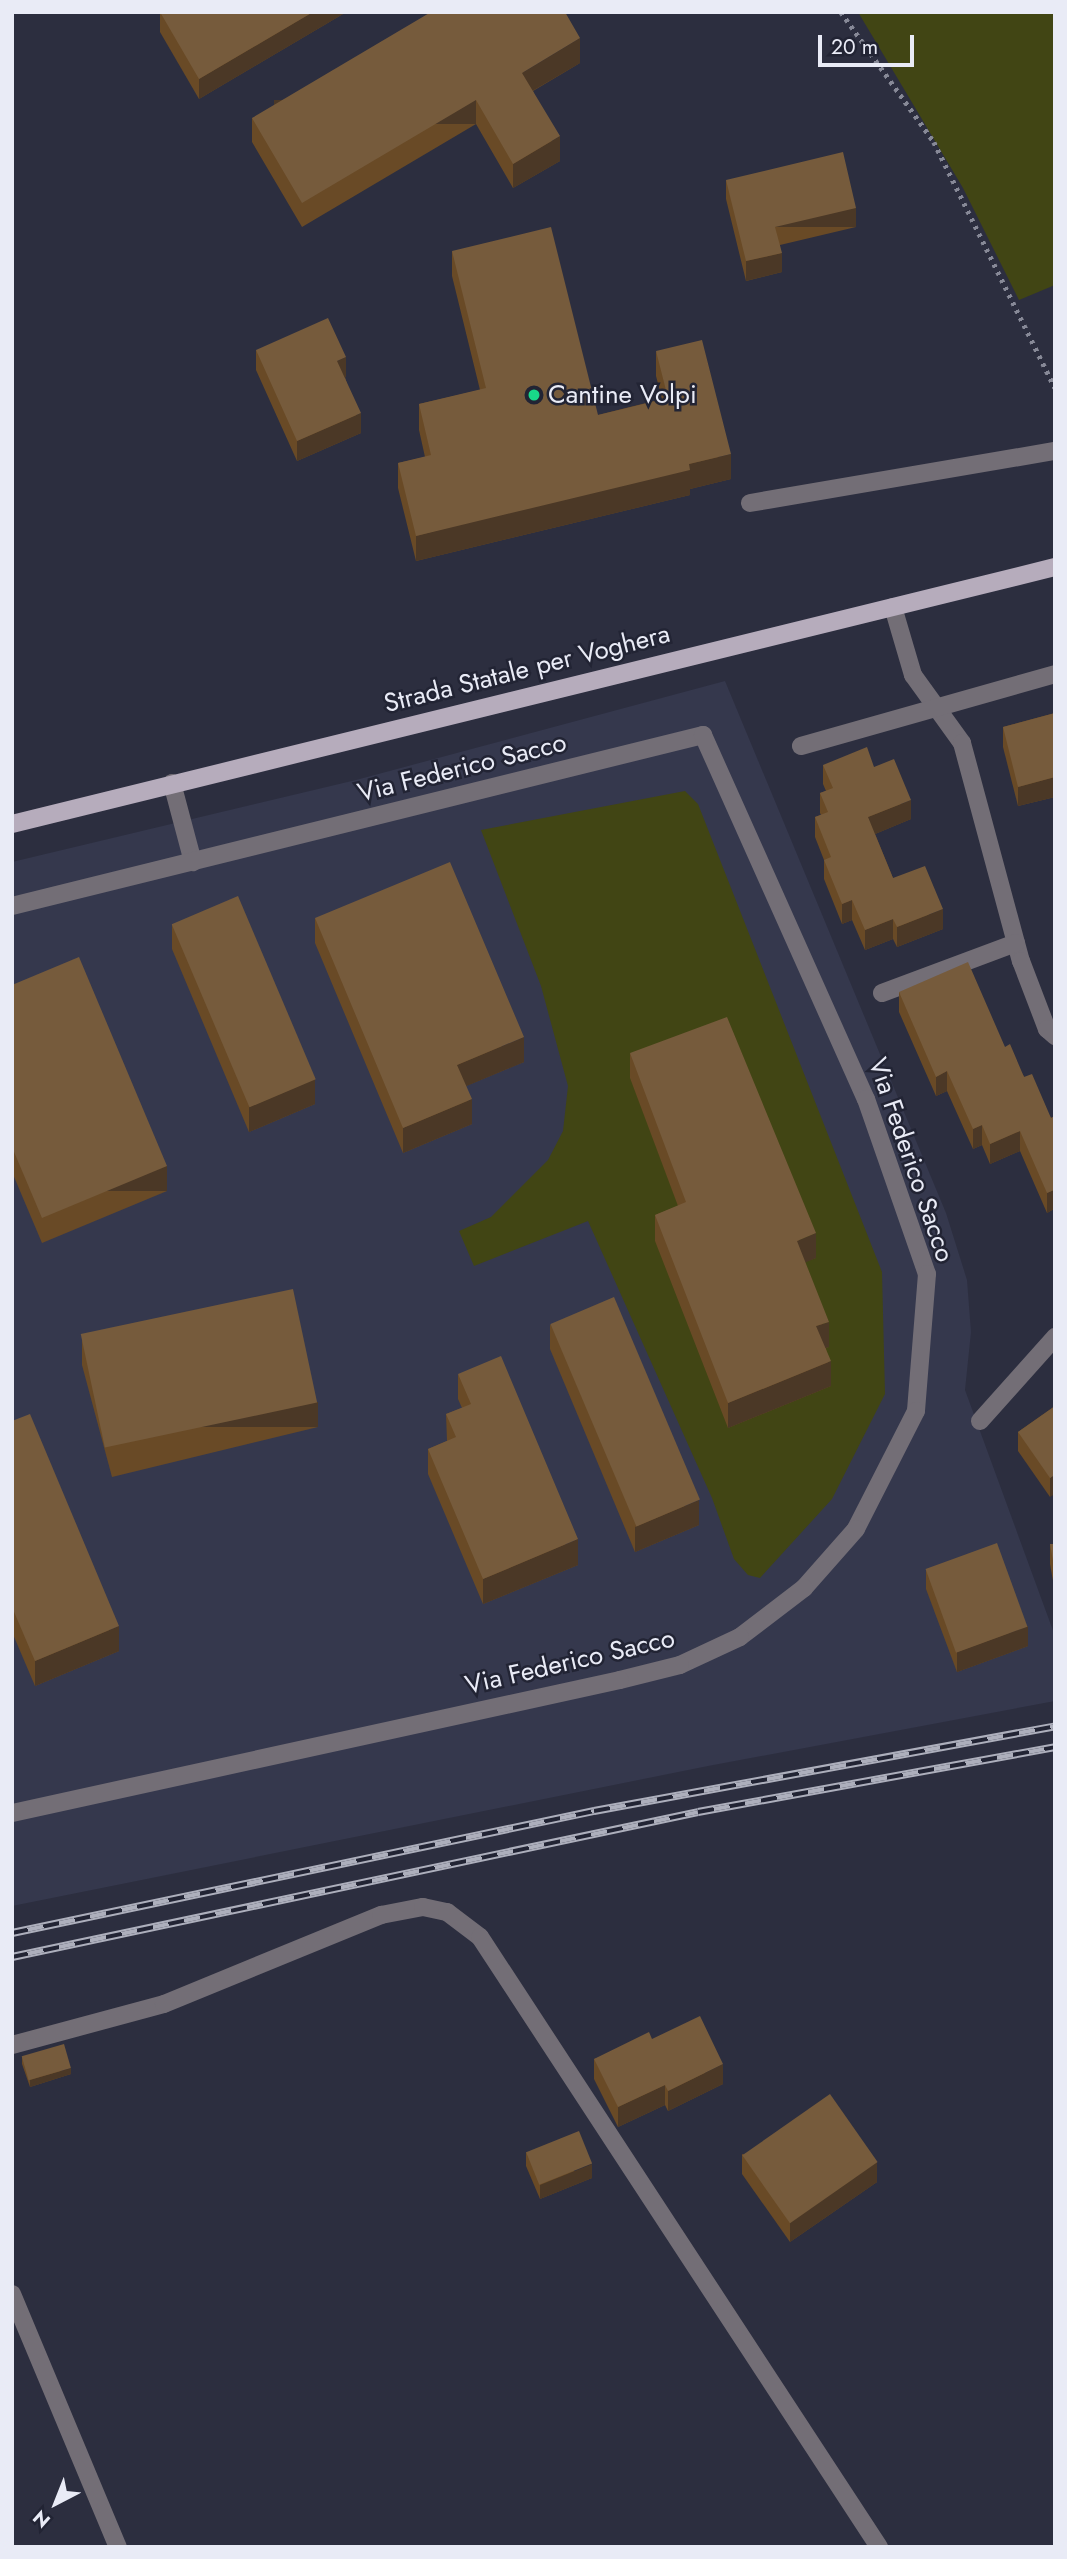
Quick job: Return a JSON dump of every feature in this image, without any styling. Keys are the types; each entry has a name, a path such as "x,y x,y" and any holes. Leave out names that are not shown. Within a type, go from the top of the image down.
{"main road":[{"name":"Strada Statale per Voghera","path":"12,824 1055,567"}],"street":[{"path":"750,503 1055,451"},
{"path":"893,607 913,675 962,743 1016,943 1047,1029 1055,1036"},
{"path":"801,746 935,704 1055,674"},
{"name":"Via Federico Sacco","path":"12,906 703,736 866,1099 927,1274 916,1411 856,1529 804,1588 740,1637 680,1665 12,1813"},
{"path":"172,783 192,862"},
{"path":"882,993 1016,943"},
{"path":"980,1421 1055,1337"},
{"path":"12,2045 152,2008 381,1914 424,1907 447,1912 480,1937 879,2547"},
{"path":"12,2294 118,2547"}],"path":[{"path":"841,12 934,142 1055,388"}],"shaded area":[{"path":"725,681 946,1213 967,1280 971,1332 965,1390 1055,1636 1055,1701 708,1766 12,1906 12,862 356,780"}],"green space":[{"path":"858,12 1055,12 1055,285 1019,300 963,188"},
{"path":"685,791 698,804 882,1272 885,1394 832,1499 760,1578 748,1575 734,1559 712,1498 588,1221 474,1266 459,1231 491,1217 548,1160 563,1131 568,1086 541,986 481,830"}],"building":[{"path":"160,12 313,12 199,79"},
{"path":"431,12 565,12 580,38 522,73 560,136 513,164 476,100 302,203 252,118"},
{"path":"843,152 856,208 775,227 782,253 746,261 726,180"},
{"name":"Cantine Volpi","path":"551,227 598,415 668,398 656,351 702,340 731,454 689,464 690,470 416,536 398,463 431,455 419,404 486,388 452,251"},
{"path":"328,318 346,357 337,361 361,413 297,441 256,350"},
{"path":"1055,713 1055,777 1018,787 1003,727"},
{"path":"867,747 874,767 894,759 911,800 868,817 893,878 925,866 943,909 897,927 893,919 865,930 852,900 842,904 824,860 831,857 815,817 828,812 820,793 833,788 823,765"},
{"path":"450,862 524,1037 457,1065 472,1099 403,1128 315,918"},
{"path":"238,896 316,1079 249,1107 172,924"},
{"path":"79,957 167,1166 42,1218 12,1147 12,985"},
{"path":"968,962 1005,1047 1010,1044 1024,1077 1032,1074 1051,1118 1055,1116 1055,1191 1047,1193 1020,1131 990,1144 982,1125 973,1129 947,1071 936,1077 899,992"},
{"path":"727,1017 816,1233 797,1241 829,1322 816,1326 831,1361 728,1403 655,1215 686,1202 630,1053"},
{"path":"293,1289 317,1402 105,1448 81,1334"},
{"path":"614,1297 700,1500 636,1526 550,1324"},
{"path":"501,1356 578,1539 483,1579 428,1449 456,1437 446,1414 471,1404 458,1374"},
{"path":"1055,1406 1055,1475 1050,1478 1018,1432"},
{"path":"30,1414 119,1626 35,1661 12,1607 12,1421"},
{"path":"997,1543 1027,1627 956,1653 926,1569"},
{"path":"1050,1544 1055,1544 1055,1572"},
{"path":"700,2016 723,2064 668,2091 665,2085 618,2107 594,2059 649,2032 652,2039"},
{"path":"64,2044 71,2068 29,2080 22,2056"},
{"path":"830,2094 878,2162 790,2223 742,2155"},
{"path":"579,2131 592,2163 539,2185 526,2152"}],"railway":[{"path":"12,1933 594,1811 1055,1726"},
{"path":"12,1957 698,1812 1055,1747"}],"place":[{"name":"Cantine Volpi","path":"534,395"}]}
